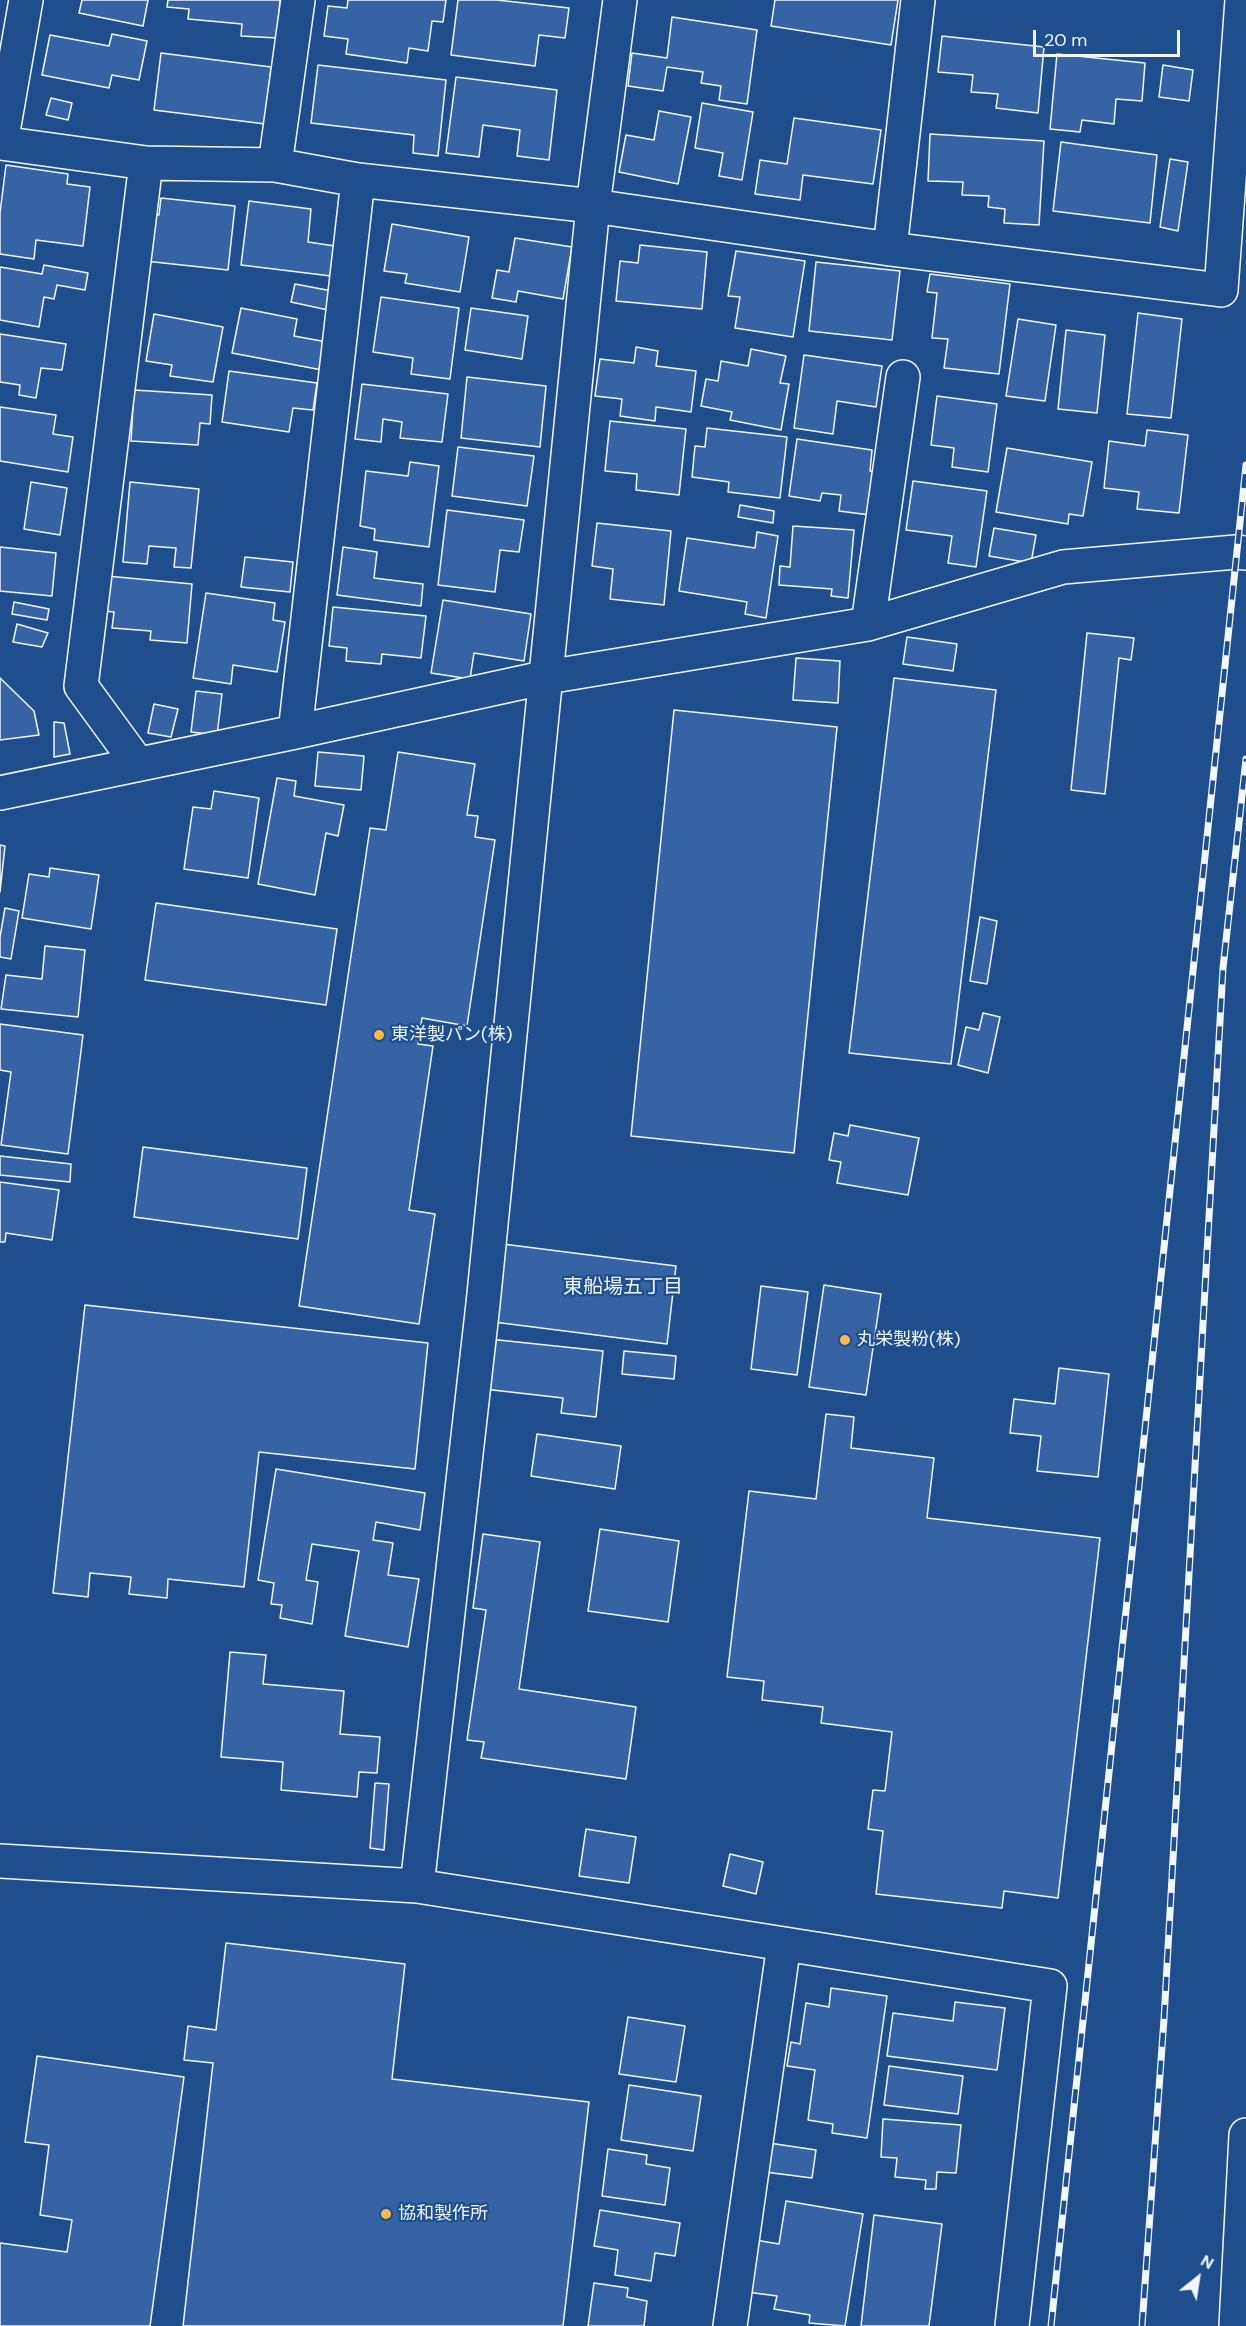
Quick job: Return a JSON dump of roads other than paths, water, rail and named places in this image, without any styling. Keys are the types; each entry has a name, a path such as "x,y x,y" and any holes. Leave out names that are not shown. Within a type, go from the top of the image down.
{"street":[{"path":"26,0 1,143 146,163 275,165 358,180 593,206 890,249 1221,290 1242,0"},
{"path":"275,165 298,0"},
{"path":"417,1886 483,1304 593,206 620,0"},
{"path":"890,249 918,0"},
{"path":"138,764 81,686 146,163"},
{"path":"294,732 358,180"},
{"path":"868,624 903,378"},
{"path":"0,794 547,676 868,624 1063,567 1246,553"},
{"path":"0,1861 417,1886 1050,1986 1012,2326"},
{"path":"730,2326 784,1944"},
{"path":"1236,2326 1246,2135"}],"railway":[{"path":"1051,2326 1246,465"},
{"path":"1142,2326 1164,2019 1223,968 1246,759"}],"place":[{"name":"東洋製パン(株)","path":"379,1035"},
{"name":"丸栄製粉(株)","path":"845,1340"},
{"name":"協和製作所","path":"386,2214"}],"district":[{"name":"東船場五丁目","path":"623,1288"}]}
